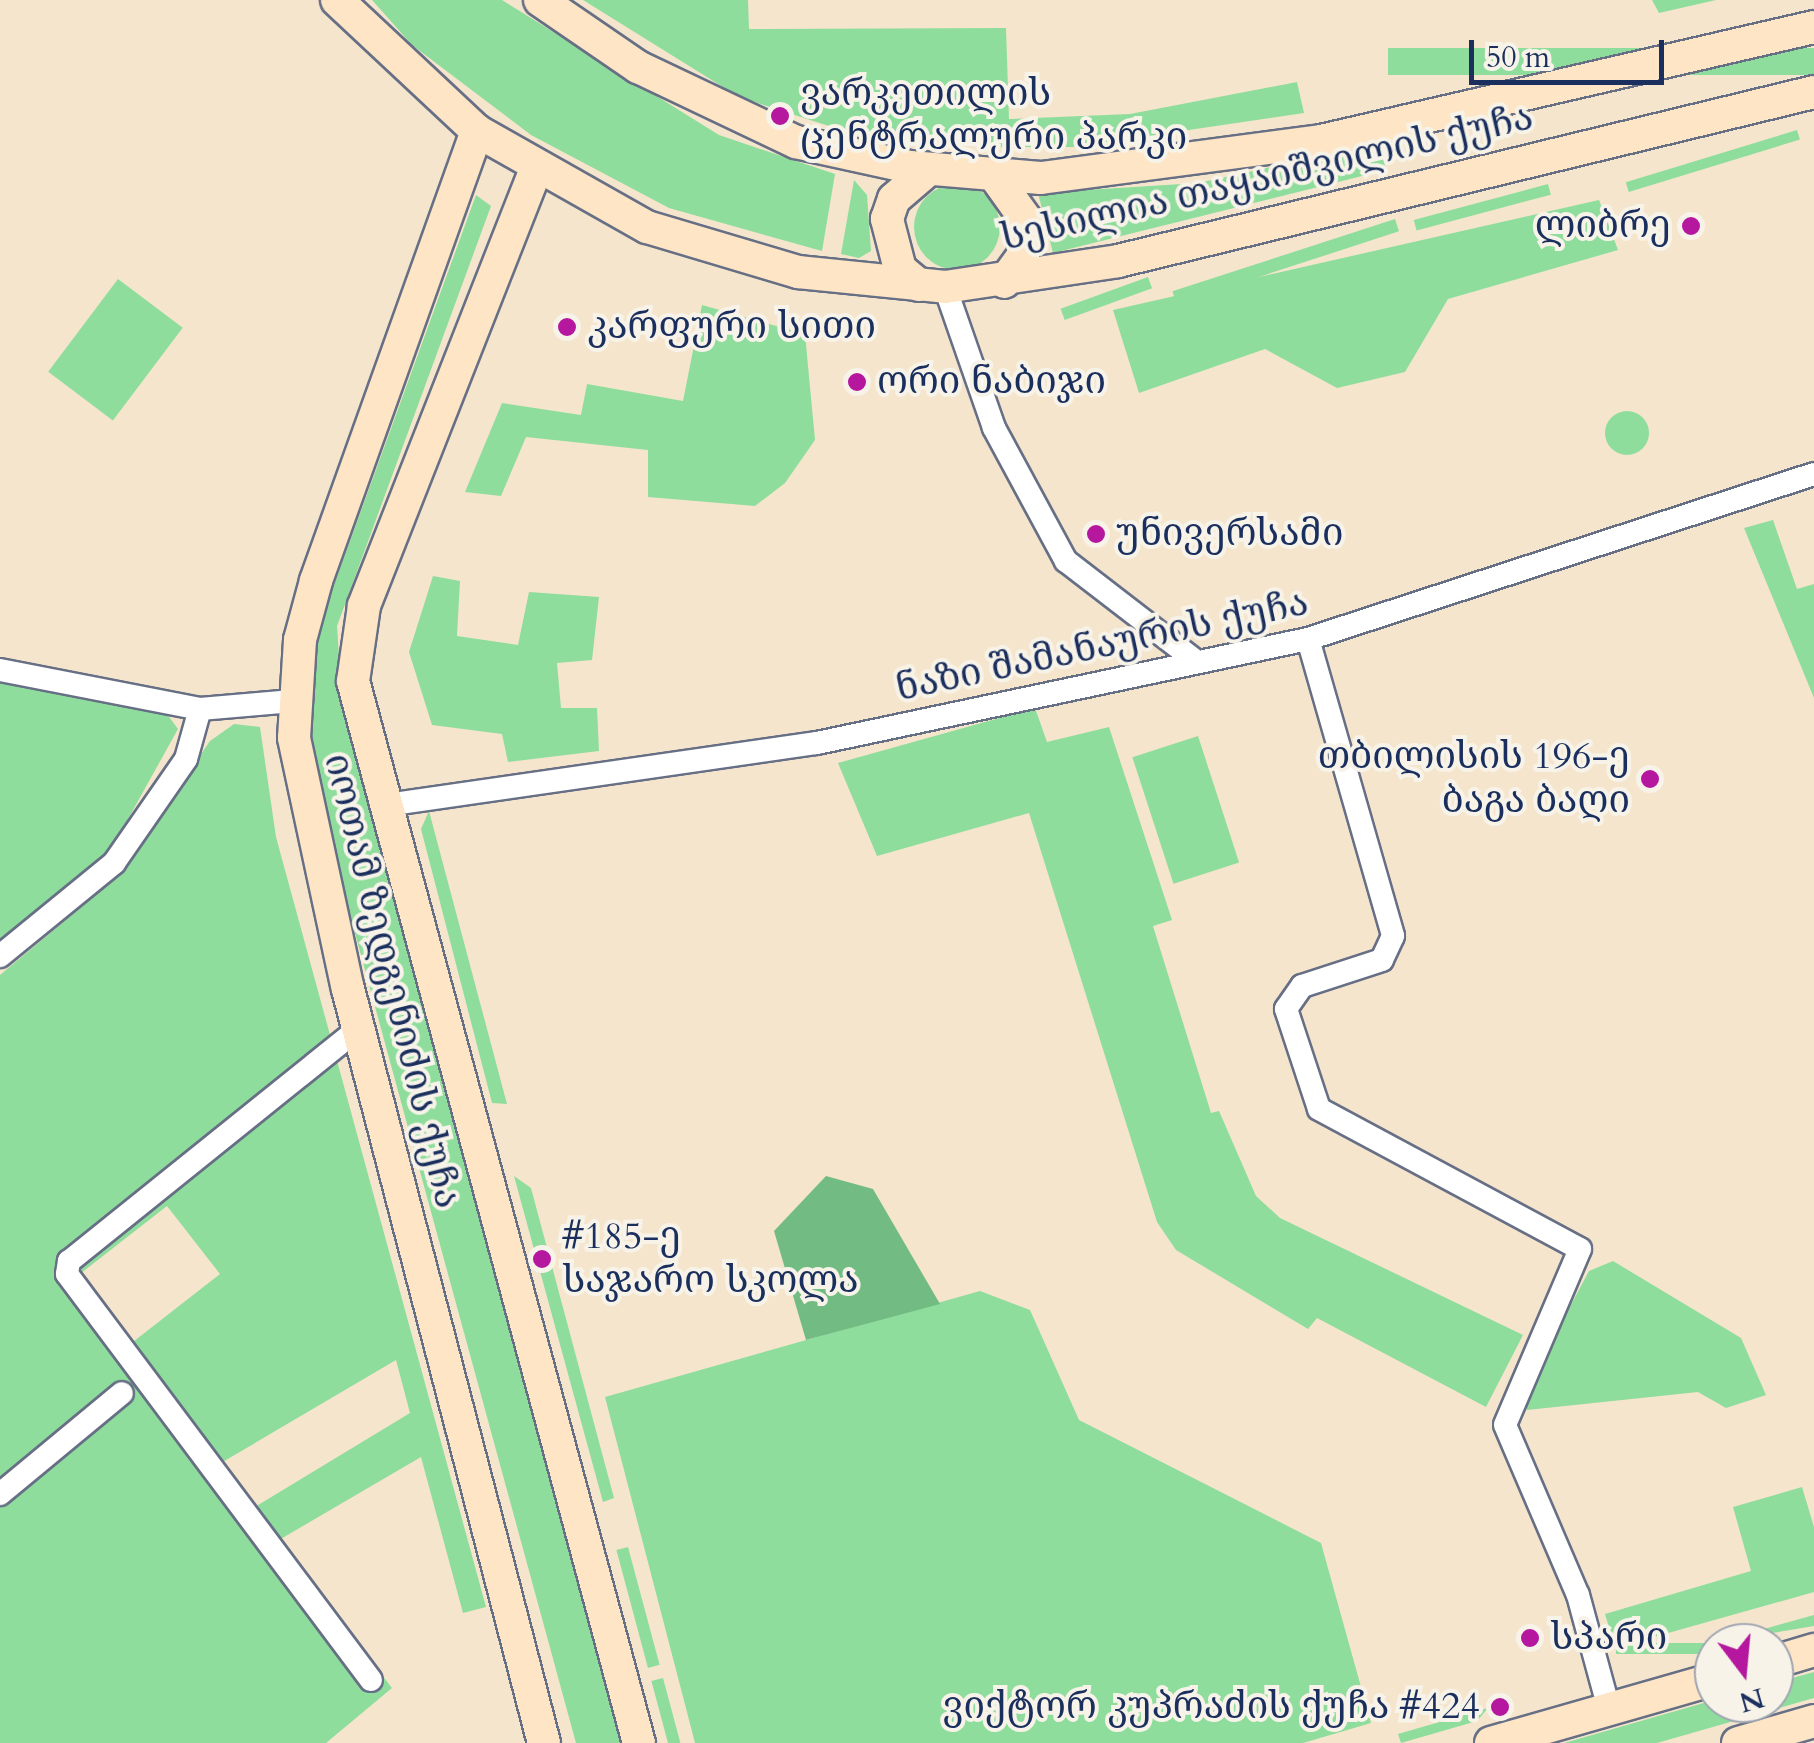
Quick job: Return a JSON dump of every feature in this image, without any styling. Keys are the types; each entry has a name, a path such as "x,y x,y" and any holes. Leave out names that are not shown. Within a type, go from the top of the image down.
{"main road":[{"name":"სესილია თაყაიშვილის ქუჩა","path":"337,0 477,132 536,169 699,246 798,272 932,286 1004,282 1814,92"},
{"name":"სესილია თაყაიშვილის ქუჩა","path":"540,0 638,67 759,128 929,169 994,175 1099,174 1321,141 1814,26"},
{"name":"იოთამ ზედგენიძის ქუჩა","path":"477,132 316,582 294,701 305,810 358,1029 544,1743"},
{"name":"იოთამ ზედგენიძის ქუჩა","path":"536,169 355,639 354,681 640,1743"},
{"path":"929,169 894,198 886,219 900,269 932,286"},
{"path":"994,175 1027,221 1023,256 1004,282"},
{"path":"1491,1743 1694,1686"},
{"path":"1738,1743 1814,1722"}],"street":[{"path":"932,286 994,428 1066,561 1197,662"},
{"name":"ნაზი შამანაურის ქუჩა","path":"386,805 817,743 1308,639 1814,474"},
{"path":"1308,639 1393,936 1382,960 1302,986 1286,1009 1319,1109 1580,1249 1505,1425 1578,1595 1609,1709"},
{"path":"0,670 200,709 294,701"},
{"path":"0,956 114,862 186,760 200,709"},
{"path":"358,1029 69,1260 67,1274 371,1680"},
{"path":"0,1494 122,1394"}],"green space":[{"path":"372,0 502,0 719,135 835,174 822,251 669,208 531,135 412,45"},
{"path":"583,0 748,0 749,29 1006,28 1009,119 1130,114 1297,82 1304,113 1073,147 991,147 832,127 739,97"},
{"path":"1652,0 1716,0 1659,13"},
{"path":"1388,48 1814,48 1814,75 1388,75"},
{"path":"1797,130 1800,140 1629,192 1626,182"},
{"path":"1380,143 1386,170 1053,253 1038,193 1198,183"},
{"path":"854,180 867,195 871,251 859,258 841,254"},
{"path":"957,184 981,191 993,203 1000,227 993,251 981,263 957,270 933,263 921,251 914,227 921,203 933,191"},
{"path":"1548,184 1551,195 1417,231 1414,220"},
{"path":"476,195 491,206 337,626 341,687 634,1743 576,1743 326,827 307,719 321,621"},
{"path":"1599,200 1618,250 1448,299 1405,372 1337,388 1265,349 1139,393 1113,310"},
{"path":"1395,219 1399,231 1176,304 1172,291"},
{"path":"1148,277 1152,288 1065,320 1061,309"},
{"path":"118,279 183,328 113,420 48,372"},
{"path":"702,305 805,334 815,440 785,483 755,506 648,497 648,450 526,437 501,496 465,492 502,403 581,415 587,384 683,401"},
{"path":"1627,411 1643,417 1649,433 1643,449 1627,455 1611,449 1605,433 1611,417"},
{"path":"1773,520 1797,589 1814,584 1814,698 1744,528"},
{"path":"433,576 460,581 457,636 518,645 529,592 599,597 592,660 557,663 561,708 597,708 599,751 508,762 502,734 432,725 409,652"},
{"path":"0,678 164,710 178,729 108,855 0,944"},
{"path":"1035,708 1047,742 1109,727 1172,920 1153,926 1211,1113 1219,1111 1256,1196 1280,1218 1523,1335 1486,1407 1317,1318 1308,1329 1176,1250 1157,1222 1029,813 877,856 838,763"},
{"path":"234,724 260,727 276,837 486,1607 463,1613 421,1457 279,1540 392,1688 326,1743 0,1743 0,975 115,879 210,741","holes":["167,1206 220,1274 129,1345 76,1277","396,1360 410,1413 250,1510 221,1463"]},
{"path":"1198,736 1239,862 1173,884 1132,757"},
{"path":"429,811 507,1104 492,1103 421,829"},
{"path":"514,1176 531,1188 614,1498 603,1502"},
{"path":"826,1176 873,1189 940,1304 806,1340 774,1231"},
{"path":"1613,1261 1741,1338 1766,1395 1726,1408 1698,1392 1527,1410 1522,1396 1589,1271"},
{"path":"980,1291 1030,1310 1079,1420 1321,1543 1371,1723 1303,1743 695,1743 605,1397"},
{"path":"1802,1487 1814,1527 1814,1592 1615,1648 1605,1614 1751,1571 1733,1507"},
{"path":"628,1547 660,1665 648,1668 616,1550"},
{"path":"1814,1615 1814,1626 1794,1629 1794,1623 1785,1623"},
{"path":"1616,1643 1694,1643 1694,1654 1616,1654"},
{"path":"1814,1672 1814,1698 1794,1704 1794,1678"},
{"path":"663,1678 680,1743 668,1743 651,1681"},
{"path":"1694,1706 1694,1723 1727,1723 1657,1743 1564,1743"},
{"path":"1488,1708 1477,1721 1401,1743 1398,1734"}],"place":[{"name":"ვარკეთილის ცენტრალური პარკი","path":"780,116"},
{"name":"ლიბრე","path":"1691,226"},
{"name":"კარფური სითი","path":"567,327"},
{"name":"ორი ნაბიჯი","path":"857,382"},
{"name":"უნივერსამი","path":"1096,534"},
{"name":"თბილისის 196-ე ბაგა ბაღი","path":"1650,779"},
{"name":"#185-ე საჯარო სკოლა","path":"542,1259"},
{"name":"სპარი","path":"1530,1638"},
{"name":"ვიქტორ კუპრაძის ქუჩა #424","path":"1500,1707"}]}
